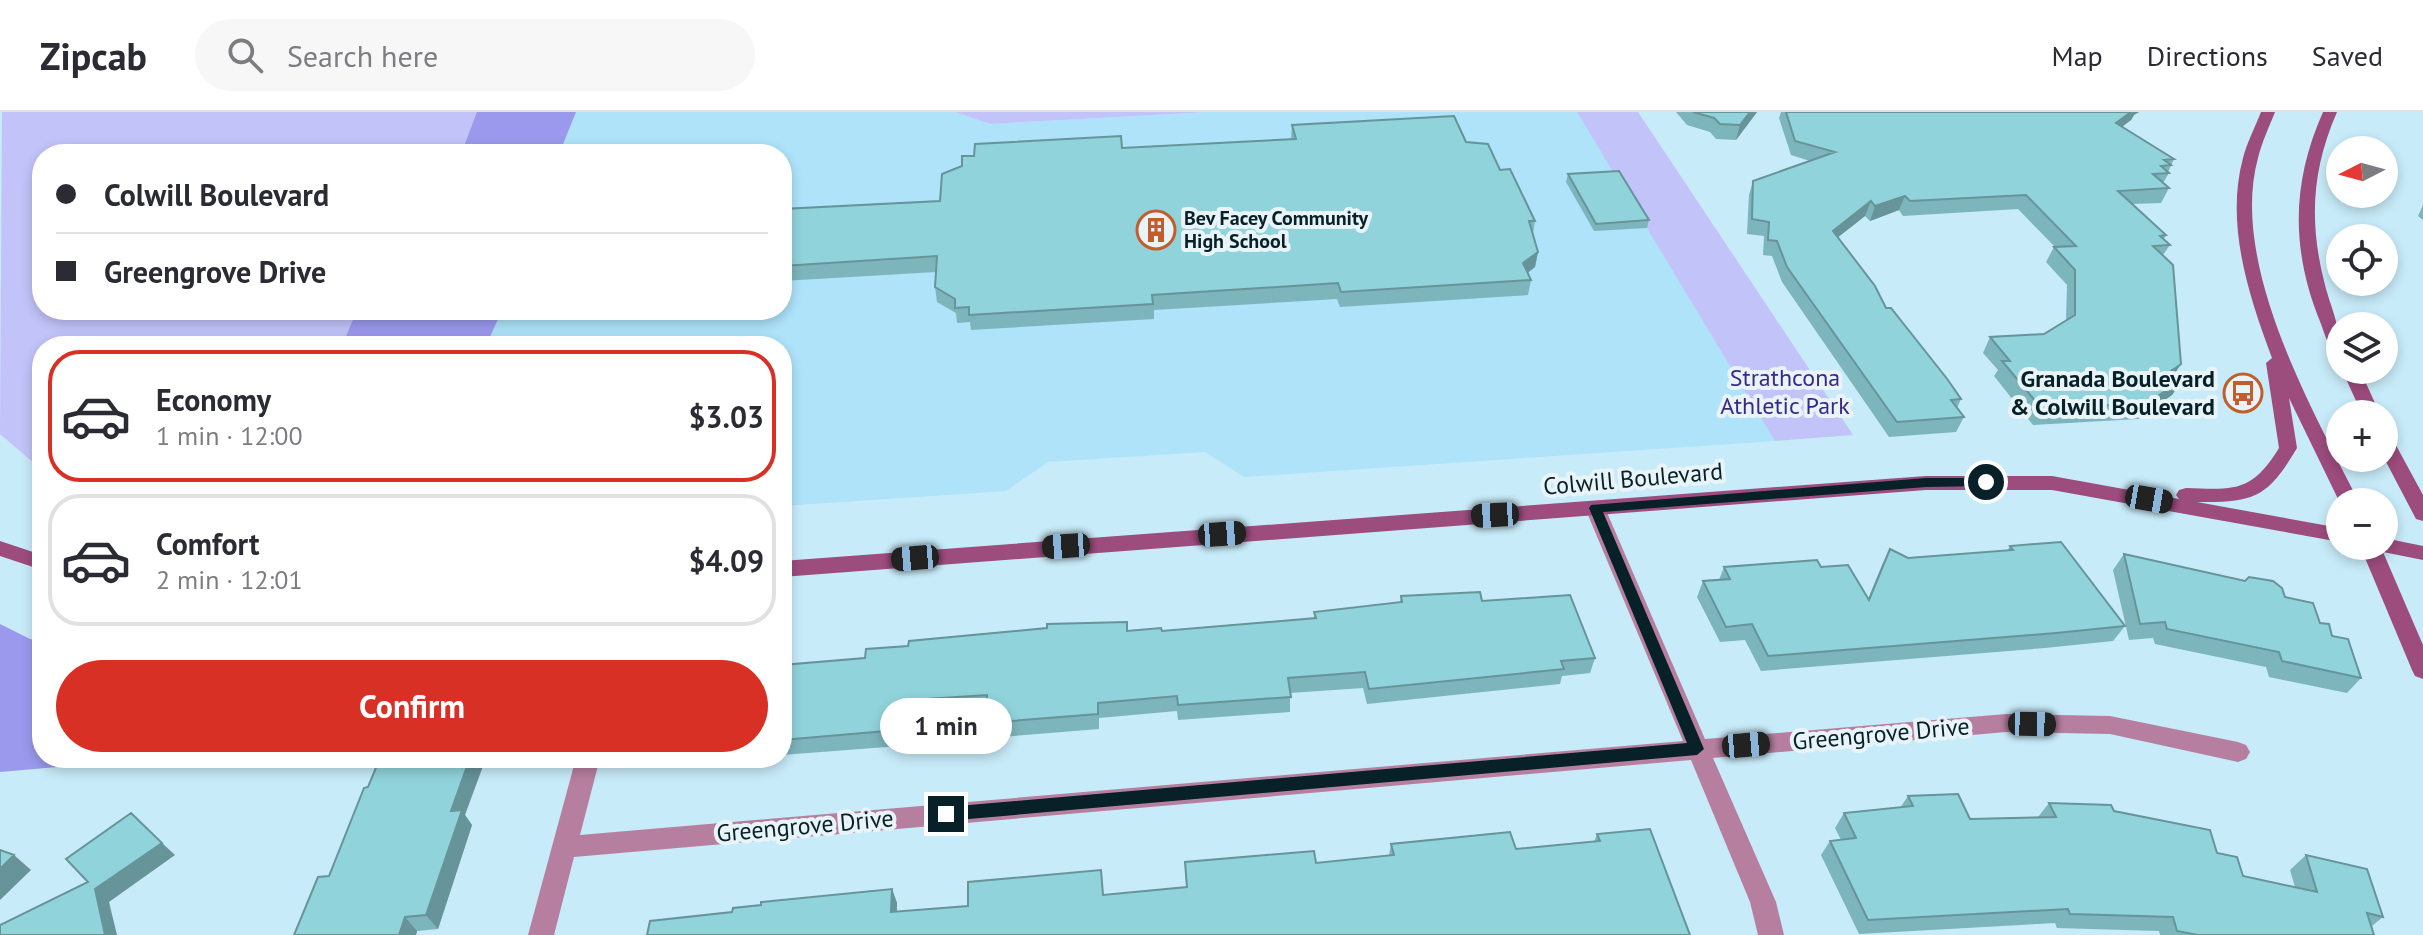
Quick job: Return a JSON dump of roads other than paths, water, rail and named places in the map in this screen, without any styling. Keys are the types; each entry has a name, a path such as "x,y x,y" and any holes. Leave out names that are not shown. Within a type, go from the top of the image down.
{"main road":[{"path":"2126,495 2220,496 2249,489 2267,480 2288,448 2272,340 2250,257 2244,203 2248,164 2268,112"},
{"path":"2327,312 2310,265 2305,181 2316,138 2330,112"},
{"path":"2272,340 2342,488"},
{"path":"2398,467 2423,514"},
{"name":"Colwill Boulevard","path":"792,568 1346,524 1926,483 2052,483 2326,532"},
{"path":"0,548 32,559"},
{"path":"2398,548 2423,553"},
{"path":"2376,560 2423,670"}],"street":[{"path":"1595,508 1763,902 1771,935"},
{"name":"Greengrove Drive","path":"564,847 2006,723 2110,725 2238,752"},
{"path":"541,935 585,768"}],"place":[{"name":"Bev Facey Community High School","path":"1156,230"},
{"name":"Granada Boulevard & Colwill Boulevard","path":"2243,393"}],"park label":[{"name":"Strathcona Athletic Park","path":"1785,392"}]}
